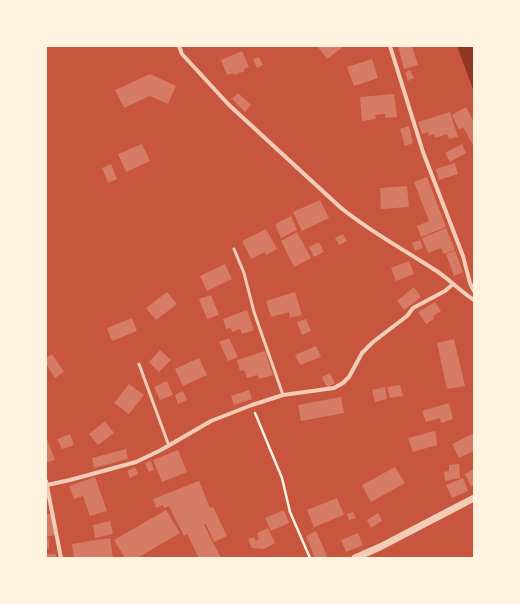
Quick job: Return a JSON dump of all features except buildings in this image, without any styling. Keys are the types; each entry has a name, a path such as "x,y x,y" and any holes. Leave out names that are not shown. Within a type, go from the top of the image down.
{"street":[{"path":"179,46 182,54 229,105 340,207 357,221 440,273 463,293 474,300"},
{"path":"390,46 423,152 463,256 470,283 474,291"},
{"path":"61,558 47,483 70,480 136,462 169,446 211,421 252,405 283,395 334,388 349,377 362,353 373,342 407,316 413,308 444,291 453,284"},
{"path":"355,558 380,547 474,498"}],"lane":[{"path":"234,249 244,273 254,312 283,395"},
{"path":"139,364 169,446"}],"path":[{"path":"252,405 282,478 290,512 310,558"}],"shaded area":[{"path":"457,46 474,46 474,92"}]}
